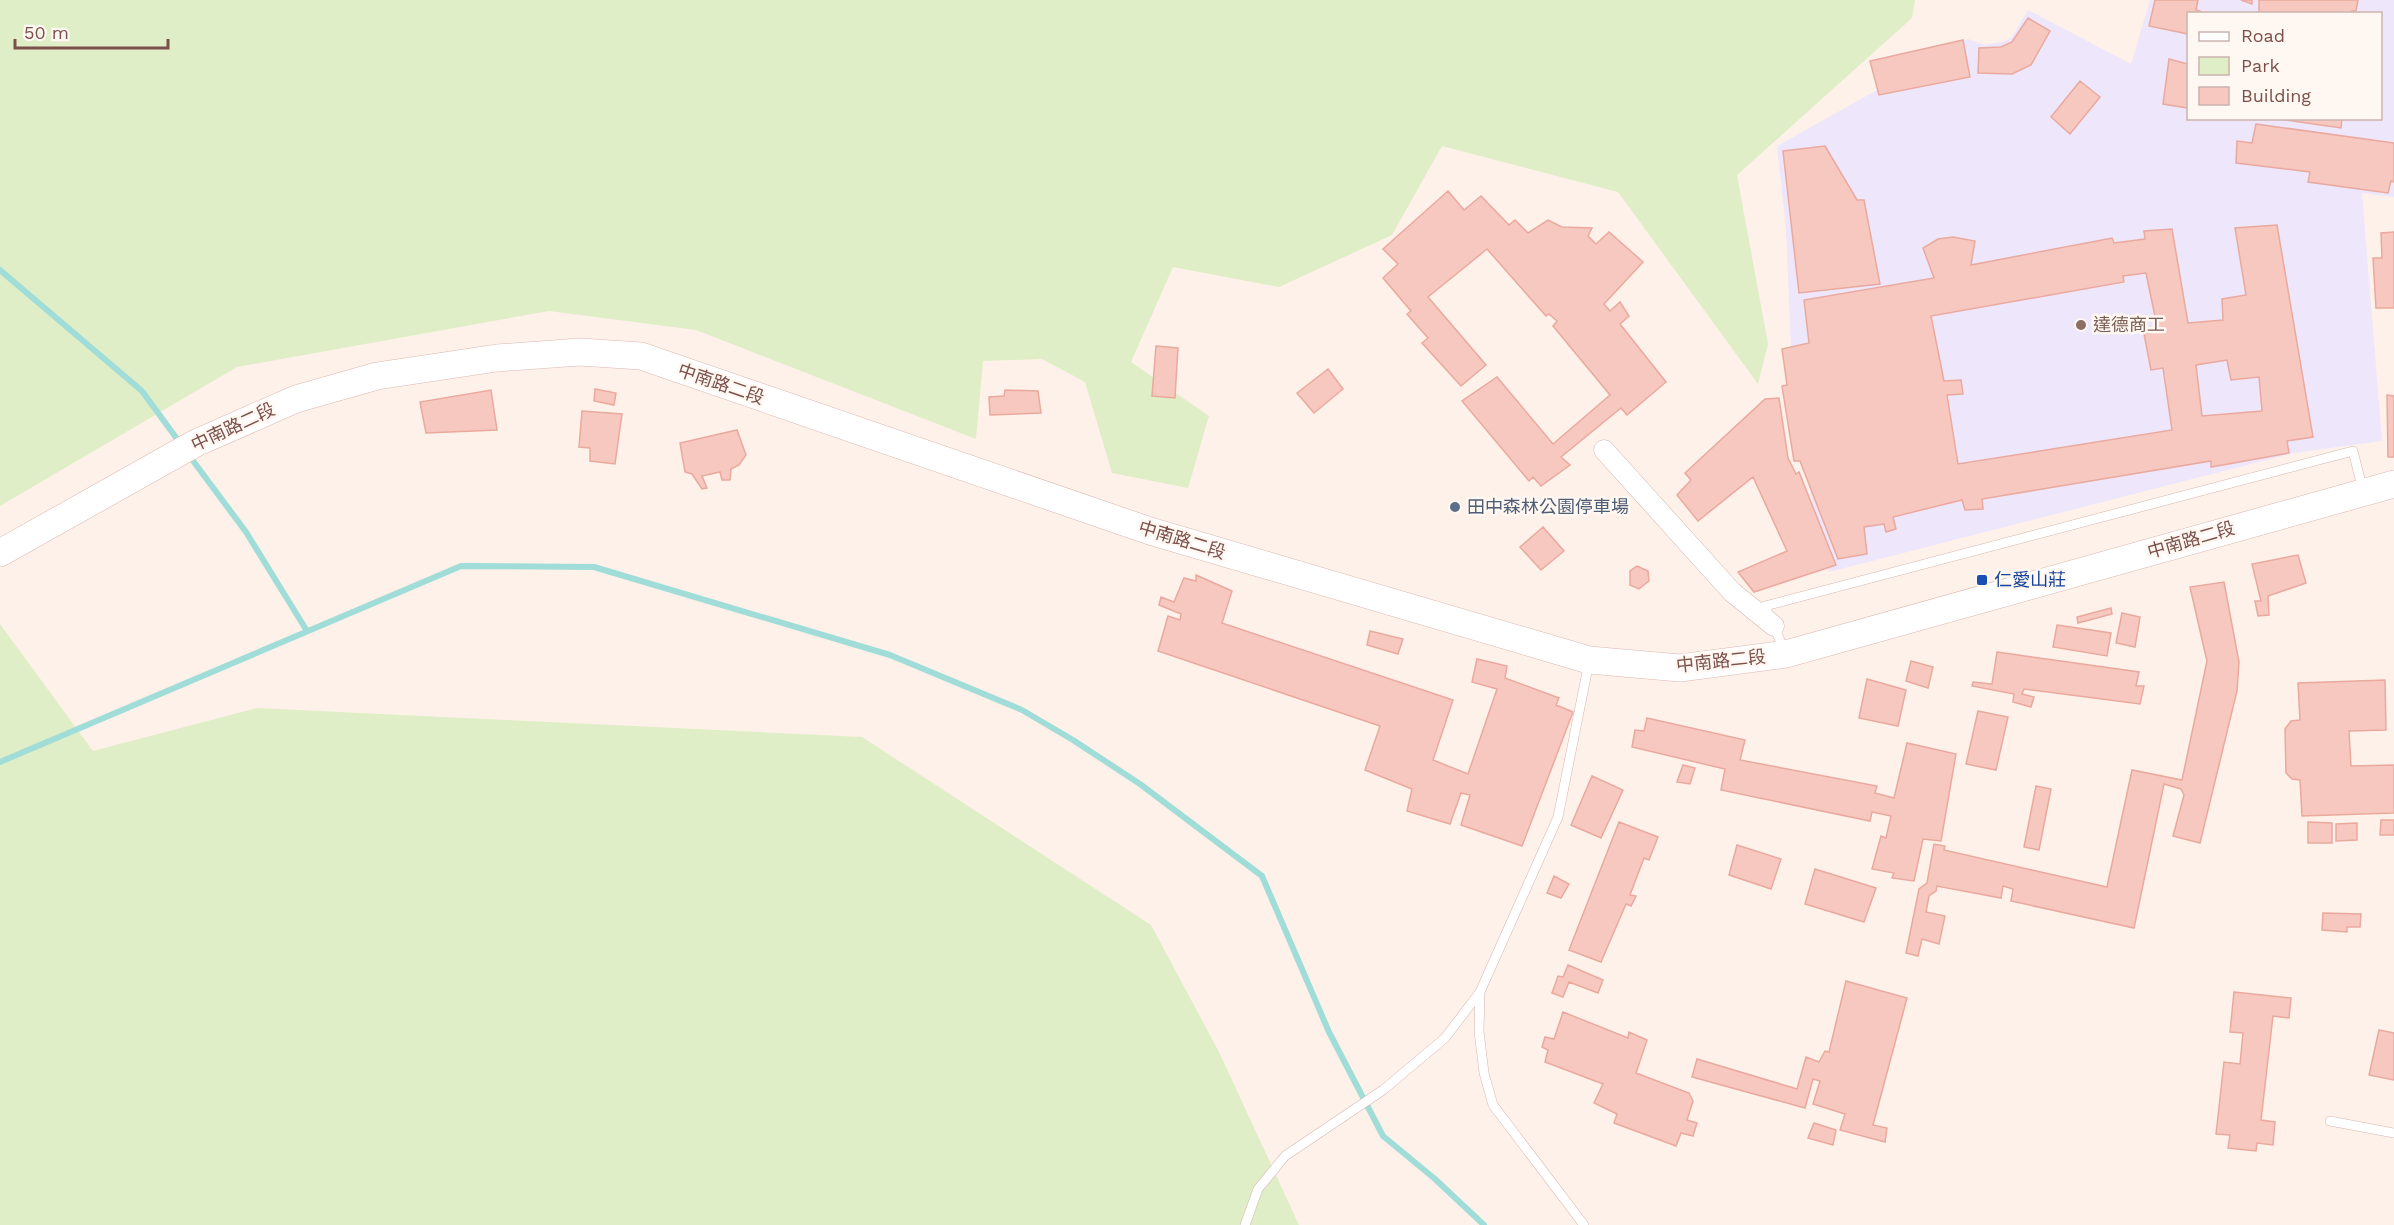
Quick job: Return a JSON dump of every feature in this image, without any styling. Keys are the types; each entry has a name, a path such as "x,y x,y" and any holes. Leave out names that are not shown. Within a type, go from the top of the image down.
{"main road":[{"name":"中南路二段","path":"0,553 196,443 296,399 377,376 497,358 580,352 641,356 1150,531 1589,660 1680,668 1786,654 2394,484"}],"street":[{"path":"1604,450 1732,592 1774,626"}],"lane":[{"path":"1786,654 1765,606 2353,451 2364,492"},
{"path":"1245,1225 1258,1189 1285,1156 1383,1090 1445,1038 1480,992 1558,817 1589,660"},
{"path":"1480,992 1479,1031 1484,1073 1493,1105 1584,1225"},
{"path":"2330,1121 2394,1133"}],"shaded area":[{"name":"達德商工","path":"2150,0 2394,0 2394,197 2362,193 2382,441 2294,453 1829,572 1794,423 1786,228 1777,146 1968,39 1984,45 2006,41 2012,37 2028,10 2131,64"}],"green space":[{"path":"0,0 1915,0 1912,18 1737,175 1768,344 1758,384 1618,192 1442,146 1392,235 1279,287 1173,267 1131,362 1209,416 1188,488 1112,473 1085,382 1042,359 983,361 976,439 696,330 549,311 237,367 0,506"},
{"path":"0,624 93,751 257,708 862,737 1151,925 1219,1052 1299,1225 0,1225"}],"building":[{"path":"2155,0 2198,0 2196,10 2200,12 2187,12 2187,34 2149,26"},
{"path":"2259,0 2358,0 2356,11 2352,12 2259,12"},
{"path":"2028,18 2050,31 2031,65 2012,74 1978,73 1979,48 2001,47 2012,42"},
{"path":"1963,40 1970,77 1879,95 1870,61"},
{"path":"2169,59 2187,64 2187,108 2163,104"},
{"path":"2080,81 2100,97 2070,134 2051,117"},
{"path":"2286,120 2342,120 2341,128"},
{"path":"2256,124 2394,143 2394,182 2391,181 2388,193 2308,182 2310,172 2236,163 2237,141 2252,143"},
{"path":"1825,146 1857,200 1864,200 1880,284 1799,293 1783,151"},
{"path":"1448,191 1464,210 1481,196 1509,225 1515,220 1528,233 1548,220 1562,227 1592,228 1588,236 1596,244 1609,232 1643,262 1604,304 1610,311 1620,302 1629,316 1620,324 1666,382 1627,415 1621,408 1561,457 1570,465 1541,486 1533,477 1529,481 1462,401 1497,377 1553,444 1610,395 1553,326 1557,321 1549,314 1546,316 1487,249 1428,297 1486,365 1461,386 1422,343 1428,338 1407,314 1411,311 1383,278 1398,264 1383,249"},
{"path":"2277,225 2313,437 2287,441 2289,453 2211,467 2211,461 1982,499 1983,509 1965,510 1962,500 1893,517 1896,529 1886,532 1884,524 1864,527 1867,554 1838,559 1800,461 1794,461 1782,386 1787,385 1782,349 1809,343 1804,300 1934,278 1923,248 1938,239 1953,237 1975,241 1971,265 2112,238 2114,243 2145,239 2144,231 2172,229 2188,323 2223,320 2222,299 2246,295 2235,228","holes":["2146,273 2158,331 2144,334 2151,370 2163,368 2172,430 1958,464 1947,395 1963,394 1961,380 1944,381 1931,316 2124,282 2123,276","2227,360 2231,380 2259,377 2262,411 2202,416 2196,365"]},
{"path":"2394,232 2394,308 2376,308 2373,258 2382,258 2381,233"},
{"path":"1156,346 1178,348 1175,398 1152,396"},
{"path":"1328,369 1343,389 1314,413 1297,393"},
{"path":"595,389 616,393 614,405 594,401"},
{"path":"491,390 497,430 426,433 420,402"},
{"path":"1005,390 1038,391 1041,413 990,415 989,397 1004,396"},
{"path":"2387,395 2394,396 2394,457 2388,457"},
{"path":"1779,398 1788,458 1796,474 1799,472 1836,565 1754,592 1738,572 1787,551 1753,477 1698,521 1677,495 1691,480 1685,473 1765,399"},
{"path":"582,411 622,414 615,464 590,461 590,448 579,447"},
{"path":"737,430 746,455 739,465 731,469 730,480 722,480 720,472 702,476 707,488 702,489 692,474 685,472 680,443"},
{"path":"1543,527 1564,551 1541,570 1520,547"},
{"path":"2298,555 2306,583 2268,596 2269,615 2258,616 2255,601 2261,601 2252,564"},
{"path":"1637,566 1648,571 1649,581 1639,589 1630,585 1630,571"},
{"path":"1196,575 1232,591 1222,623 1453,700 1433,760 1468,774 1497,689 1472,682 1477,659 1507,666 1505,678 1559,698 1556,705 1573,712 1522,846 1461,825 1470,795 1461,793 1450,824 1407,811 1412,789 1365,770 1380,726 1158,651 1168,616 1180,620 1181,614 1159,605 1161,597 1174,602 1184,578 1196,581"},
{"path":"2224,582 2239,662 2237,691 2200,843 2173,836 2184,795 2181,789 2164,784 2134,928 2011,901 2013,889 2003,886 2001,898 1937,886 1936,891 1929,896 1926,912 1945,916 1939,944 1922,939 1918,956 1906,953 1919,889 1927,883 1934,844 1945,846 1944,850 2107,887 2132,770 2182,780 2207,661 2190,587"},
{"path":"2111,608 2112,614 2078,623 2077,617"},
{"path":"2122,613 2140,617 2135,647 2116,643"},
{"path":"2057,625 2111,633 2107,656 2053,647"},
{"path":"1370,631 1403,639 1398,654 1367,645"},
{"path":"1997,652 2139,672 2136,686 2144,686 2140,704 2024,689 2022,694 2034,697 2031,707 2013,702 2014,694 1972,686 1973,682 1992,684"},
{"path":"1911,661 1933,667 1928,688 1906,681"},
{"path":"1867,679 1906,690 1898,726 1859,718"},
{"path":"2385,680 2386,730 2349,731 2351,766 2394,765 2394,813 2302,816 2300,780 2292,779 2286,773 2285,729 2291,721 2300,720 2298,683"},
{"path":"1978,711 2008,717 1996,770 1966,764"},
{"path":"1647,718 1745,740 1740,760 1877,786 1875,793 1894,798 1907,743 1956,754 1941,841 1923,839 1914,881 1892,878 1894,873 1872,869 1881,836 1886,838 1891,816 1872,812 1870,821 1721,790 1725,769 1632,747 1635,730 1644,731"},
{"path":"1683,765 1695,768 1690,784 1677,782"},
{"path":"1592,776 1623,790 1601,838 1571,825"},
{"path":"2036,786 2051,789 2039,850 2024,847"},
{"path":"2381,820 2394,820 2394,835 2380,835"},
{"path":"1619,822 1658,837 1649,860 1644,858 1630,895 1636,896 1631,906 1626,904 1601,962 1569,950"},
{"path":"2308,822 2332,823 2332,843 2308,843"},
{"path":"2357,823 2357,840 2336,841 2336,824"},
{"path":"1737,845 1781,859 1771,889 1729,875"},
{"path":"1815,869 1876,888 1864,922 1805,904"},
{"path":"1554,876 1569,884 1561,898 1547,893"},
{"path":"2323,913 2361,914 2360,927 2347,927 2347,932 2322,930"},
{"path":"1568,965 1603,980 1598,993 1569,982 1563,997 1552,993 1558,976 1563,977"},
{"path":"1846,981 1907,998 1873,1125 1887,1128 1885,1142 1840,1130 1845,1114 1813,1104 1820,1081 1813,1079 1805,1108 1692,1077 1697,1059 1797,1089 1806,1057 1819,1062 1825,1051 1829,1052"},
{"path":"2234,992 2291,998 2289,1018 2273,1016 2261,1120 2275,1122 2273,1145 2257,1143 2256,1151 2228,1148 2230,1135 2216,1134 2224,1062 2240,1064 2243,1033 2230,1032"},
{"path":"1563,1012 1628,1038 1629,1032 1647,1040 1636,1073 1689,1093 1693,1101 1687,1120 1697,1123 1693,1136 1681,1133 1676,1146 1614,1123 1617,1114 1594,1103 1603,1084 1545,1062 1548,1050 1542,1047 1545,1037 1554,1039"},
{"path":"2379,1030 2394,1033 2394,1080 2369,1075"},
{"path":"1814,1123 1836,1130 1833,1145 1808,1138"}],"waterway":[{"path":"0,270 142,391 180,443"},
{"path":"188,454 246,532 307,631"},
{"path":"0,762 461,566 594,567 890,655 1022,710 1073,740 1140,784 1262,876 1329,1032 1383,1136 1435,1179 1484,1225"}],"place":[{"name":"達德商工","path":"2081,325"},
{"name":"田中森林公園停車場","path":"1455,507"},
{"name":"仁愛山莊","path":"1982,580"}]}
